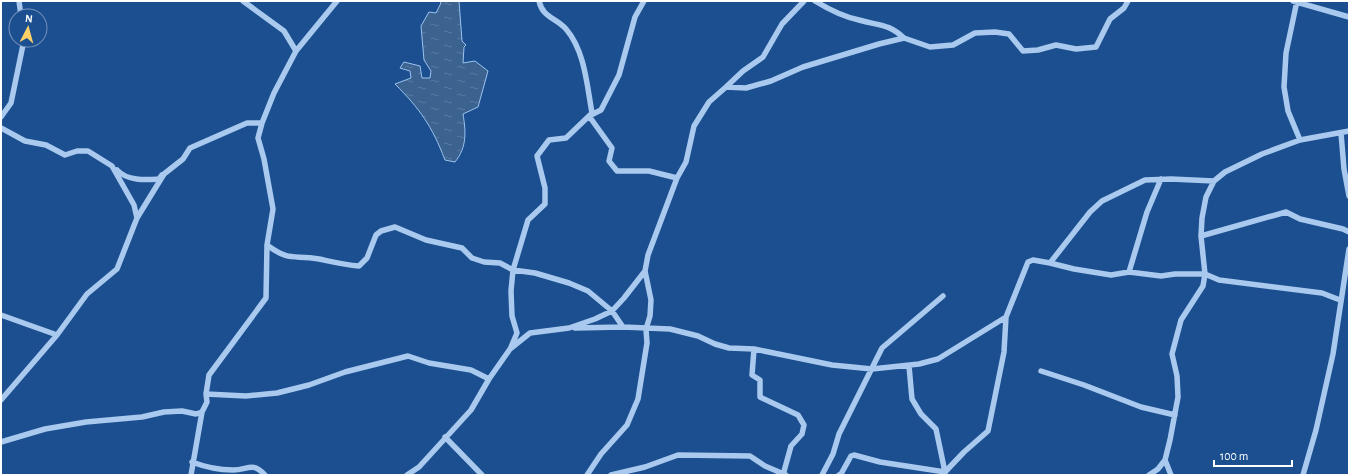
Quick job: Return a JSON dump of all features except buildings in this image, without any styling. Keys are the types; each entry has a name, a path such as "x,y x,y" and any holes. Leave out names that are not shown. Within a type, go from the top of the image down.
{"street":[{"path":"244,1 284,31 296,51"},
{"path":"191,475 192,462 202,412 207,402 206,394 209,375 266,298 267,245 274,209 264,159 258,138 262,123 274,93 296,51 337,1"},
{"path":"407,475 419,467 471,410 489,379 510,349 517,333 512,316 511,291 513,270 528,220 545,204 545,188 537,156 549,140 566,138 592,113 587,77 575,43 565,28 541,10 539,1"},
{"path":"589,116 601,110 619,75 635,17 644,1"},
{"path":"569,328 595,320 612,311 644,272 648,256 677,178 686,162 694,126 709,102 743,71 762,57 782,24 804,1"},
{"path":"815,1 825,7 857,20 894,28 904,38 930,47 953,45 975,33 995,32 1009,34 1024,51 1038,50 1056,45 1076,49 1096,47 1110,19 1124,8 1128,1"},
{"path":"1300,140 1288,111 1284,87 1286,53 1295,1 1349,17"},
{"path":"726,87 746,88 772,81 803,67 904,38"},
{"path":"1,117 11,103 22,48"},
{"path":"589,116 612,148 609,161 618,171 649,171 677,178"},
{"path":"1,128 25,141 46,144 65,155 77,151 88,151 112,166 120,174 135,179 159,179 183,159 190,148 247,123 262,123"},
{"path":"1149,475 1158,469 1164,460 1175,415 1178,397 1177,376 1172,354 1181,320 1203,286 1205,274 1200,236 1206,197 1214,181 1225,172 1262,154 1300,140 1341,133 1349,130"},
{"path":"1341,133 1344,169 1349,196"},
{"path":"112,166 134,205 137,218"},
{"path":"1,400 57,335 87,294 117,269 137,218 164,174"},
{"path":"1050,263 1090,212 1102,201 1144,180 1161,179 1214,181"},
{"path":"1129,272 1147,212 1161,179"},
{"path":"1200,236 1286,212 1300,219 1336,227 1349,232"},
{"path":"267,245 280,256 318,259 344,265 359,266 367,258 376,236 381,231 395,227 426,240 462,248 472,258 484,262 500,263 513,270 535,273 569,283 588,291 612,311 623,327"},
{"path":"1303,475 1316,430 1328,377 1349,248"},
{"path":"945,474 964,452 988,431 1004,352 1006,318 1028,262 1033,260 1111,275 1129,272 1161,276 1175,274 1205,274 1219,280 1322,293 1340,300"},
{"path":"587,475 601,454 626,425 638,399 647,343 646,329 650,316 651,300 644,272"},
{"path":"823,475 838,442 839,434 882,348 944,296"},
{"path":"1,315 57,335"},
{"path":"510,349 530,334 569,328 623,327 670,329 698,336 715,344 729,348 754,349 832,365 872,369 909,366 938,359 1006,318"},
{"path":"611,475 645,468 678,455 750,456 765,466 784,474 791,446 802,434 804,425 798,415 760,397 760,380 752,375 754,349"},
{"path":"206,394 246,396 277,393 309,385 345,372 408,356 429,363 471,370 489,379"},
{"path":"909,366 912,399 921,414 936,429 945,474"},
{"path":"1041,371 1084,385 1131,404 1175,415"},
{"path":"1,442 45,429 86,422 142,417 164,412 182,411 196,414 202,412"},
{"path":"445,437 482,475"},
{"path":"839,475 851,456 854,455 880,462 945,474"},
{"path":"1164,460 1171,475"},
{"path":"192,462 204,467 234,471 246,467 259,469 265,475"}],"water":[{"path":"439,1 459,1 462,41 466,45 464,47 463,63 475,61 488,71 478,107 463,114 465,127 464,145 455,162 445,160 430,128 412,102 395,84 411,78 410,71 400,68 404,62 420,66 422,78 430,78 431,71 424,60 421,26 429,12 436,13 441,3"}]}
